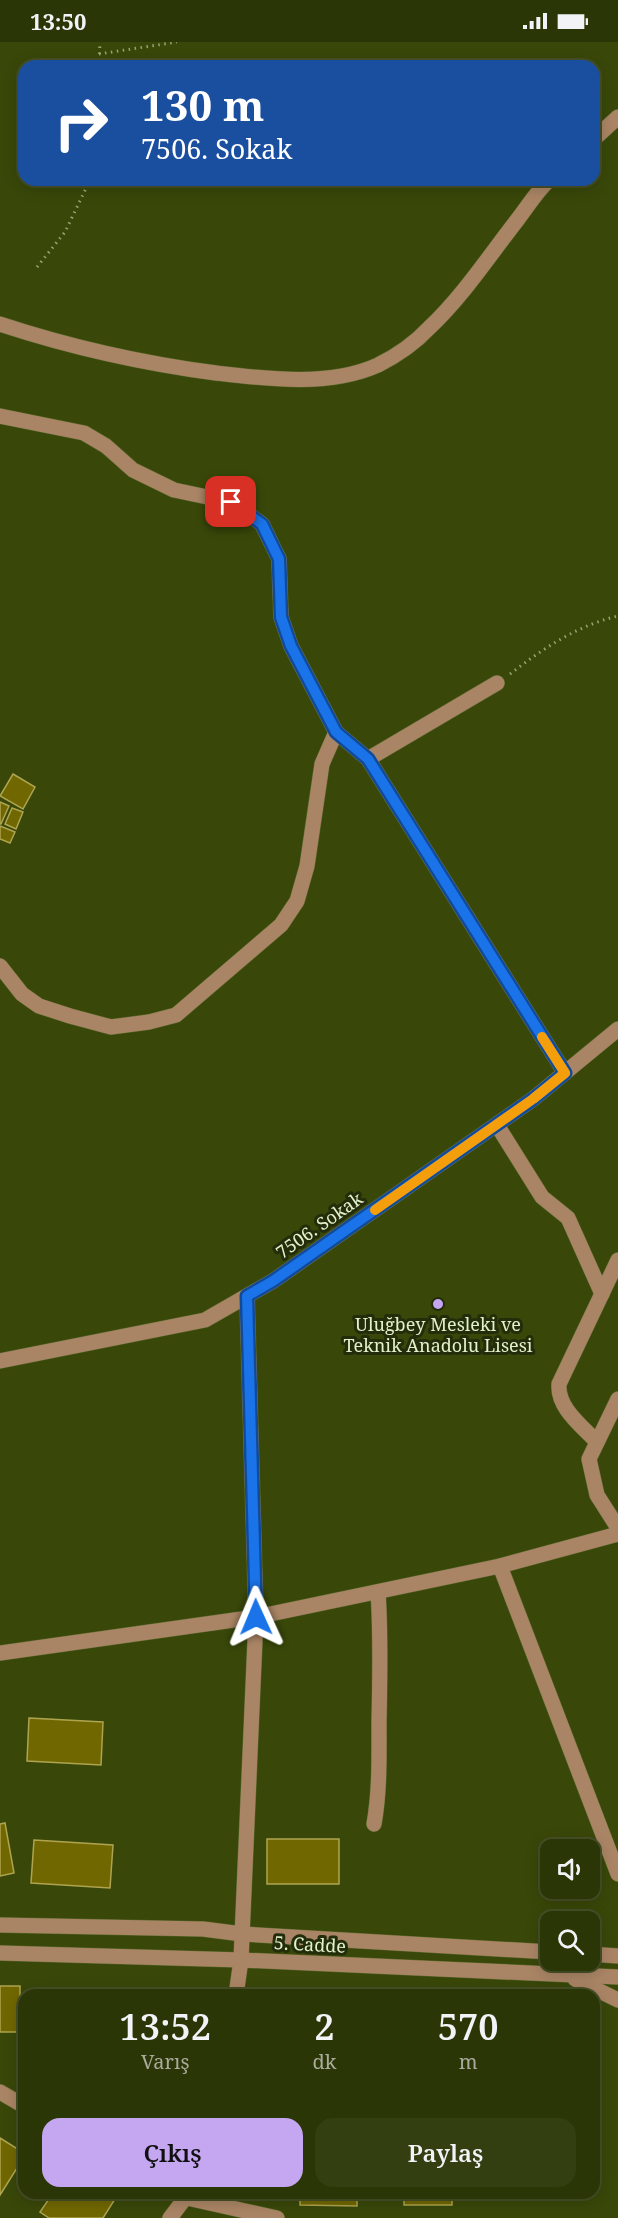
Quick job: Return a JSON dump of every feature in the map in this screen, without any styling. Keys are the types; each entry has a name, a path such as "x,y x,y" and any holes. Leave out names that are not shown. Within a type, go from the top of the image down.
{"street":[{"path":"600,134 618,117"},
{"path":"0,324 52,341 152,364 267,379 306,379 376,366 400,352 429,329 467,286 544,186"},
{"path":"0,416 84,433 106,446 133,470 174,490 231,502 262,524 279,559 281,617 291,646 336,732 368,759 565,1073"},
{"path":"368,759 497,683"},
{"path":"0,966 22,994 39,1006 111,1027 149,1022 176,1015 281,925 297,901 307,866 322,764 336,732"},
{"name":"7506. Sokak","path":"0,1361 205,1320 273,1281 497,1125 533,1099 618,1029"},
{"path":"497,1125 542,1197 568,1218 602,1294"},
{"path":"597,1442 568,1411 558,1392 559,1384 618,1260"},
{"path":"237,1989 241,1960 256,1617 247,1296"},
{"path":"618,1399 590,1459 597,1495 618,1528"},
{"path":"0,1653 256,1617 500,1566 618,1534"},
{"path":"500,1566 618,1874"},
{"path":"374,1824 378,1798 379,1747 381,1630 378,1592"},
{"path":"0,1925 203,1929 242,1934 540,1951"},
{"name":"5. Cadde","path":"0,1953 241,1960 618,1977"},
{"path":"600,1955 618,1956"},
{"path":"569,1976 596,1989"},
{"path":"600,1991 618,2000"},
{"path":"0,2092 18,2102"},
{"path":"170,2218 182,2199"},
{"path":"201,2199 277,2218"}],"path":[{"path":"99,60 100,42"},
{"path":"99,54 177,42"},
{"path":"37,267 65,232 87,186"},
{"path":"497,683 547,646 589,624 618,616"}],"building":[{"path":"13,774 35,787 23,809 0,796"},
{"path":"0,802 9,806 1,824 0,824"},
{"path":"12,808 23,812 16,829 5,824"},
{"path":"0,826 15,832 10,843 0,839"},
{"path":"29,1718 103,1722 101,1765 27,1761"},
{"path":"5,1823 14,1873 0,1876 0,1824"},
{"path":"267,1839 339,1839 339,1884 267,1884"},
{"path":"34,1840 113,1845 110,1888 31,1883"},
{"path":"0,1986 20,1986 18,1989 18,2032 0,2032"},
{"path":"0,2138 18,2149 18,2166 0,2195"},
{"path":"49,2199 115,2199 103,2218 49,2218 40,2212"},
{"path":"300,2199 357,2199 357,2206 300,2205"},
{"path":"404,2199 452,2199 452,2205 404,2205"}],"slow traffic":[{"path":"375,1210 533,1099 565,1073 542,1037"}],"place":[{"name":"Uluğbey Mesleki ve Teknik Anadolu Lisesi","path":"438,1304"}],"route":[{"path":"231,502 262,524 279,559 281,617 291,646 336,732 368,759 565,1073 515,1112 273,1281 247,1296 256,1617"}]}
